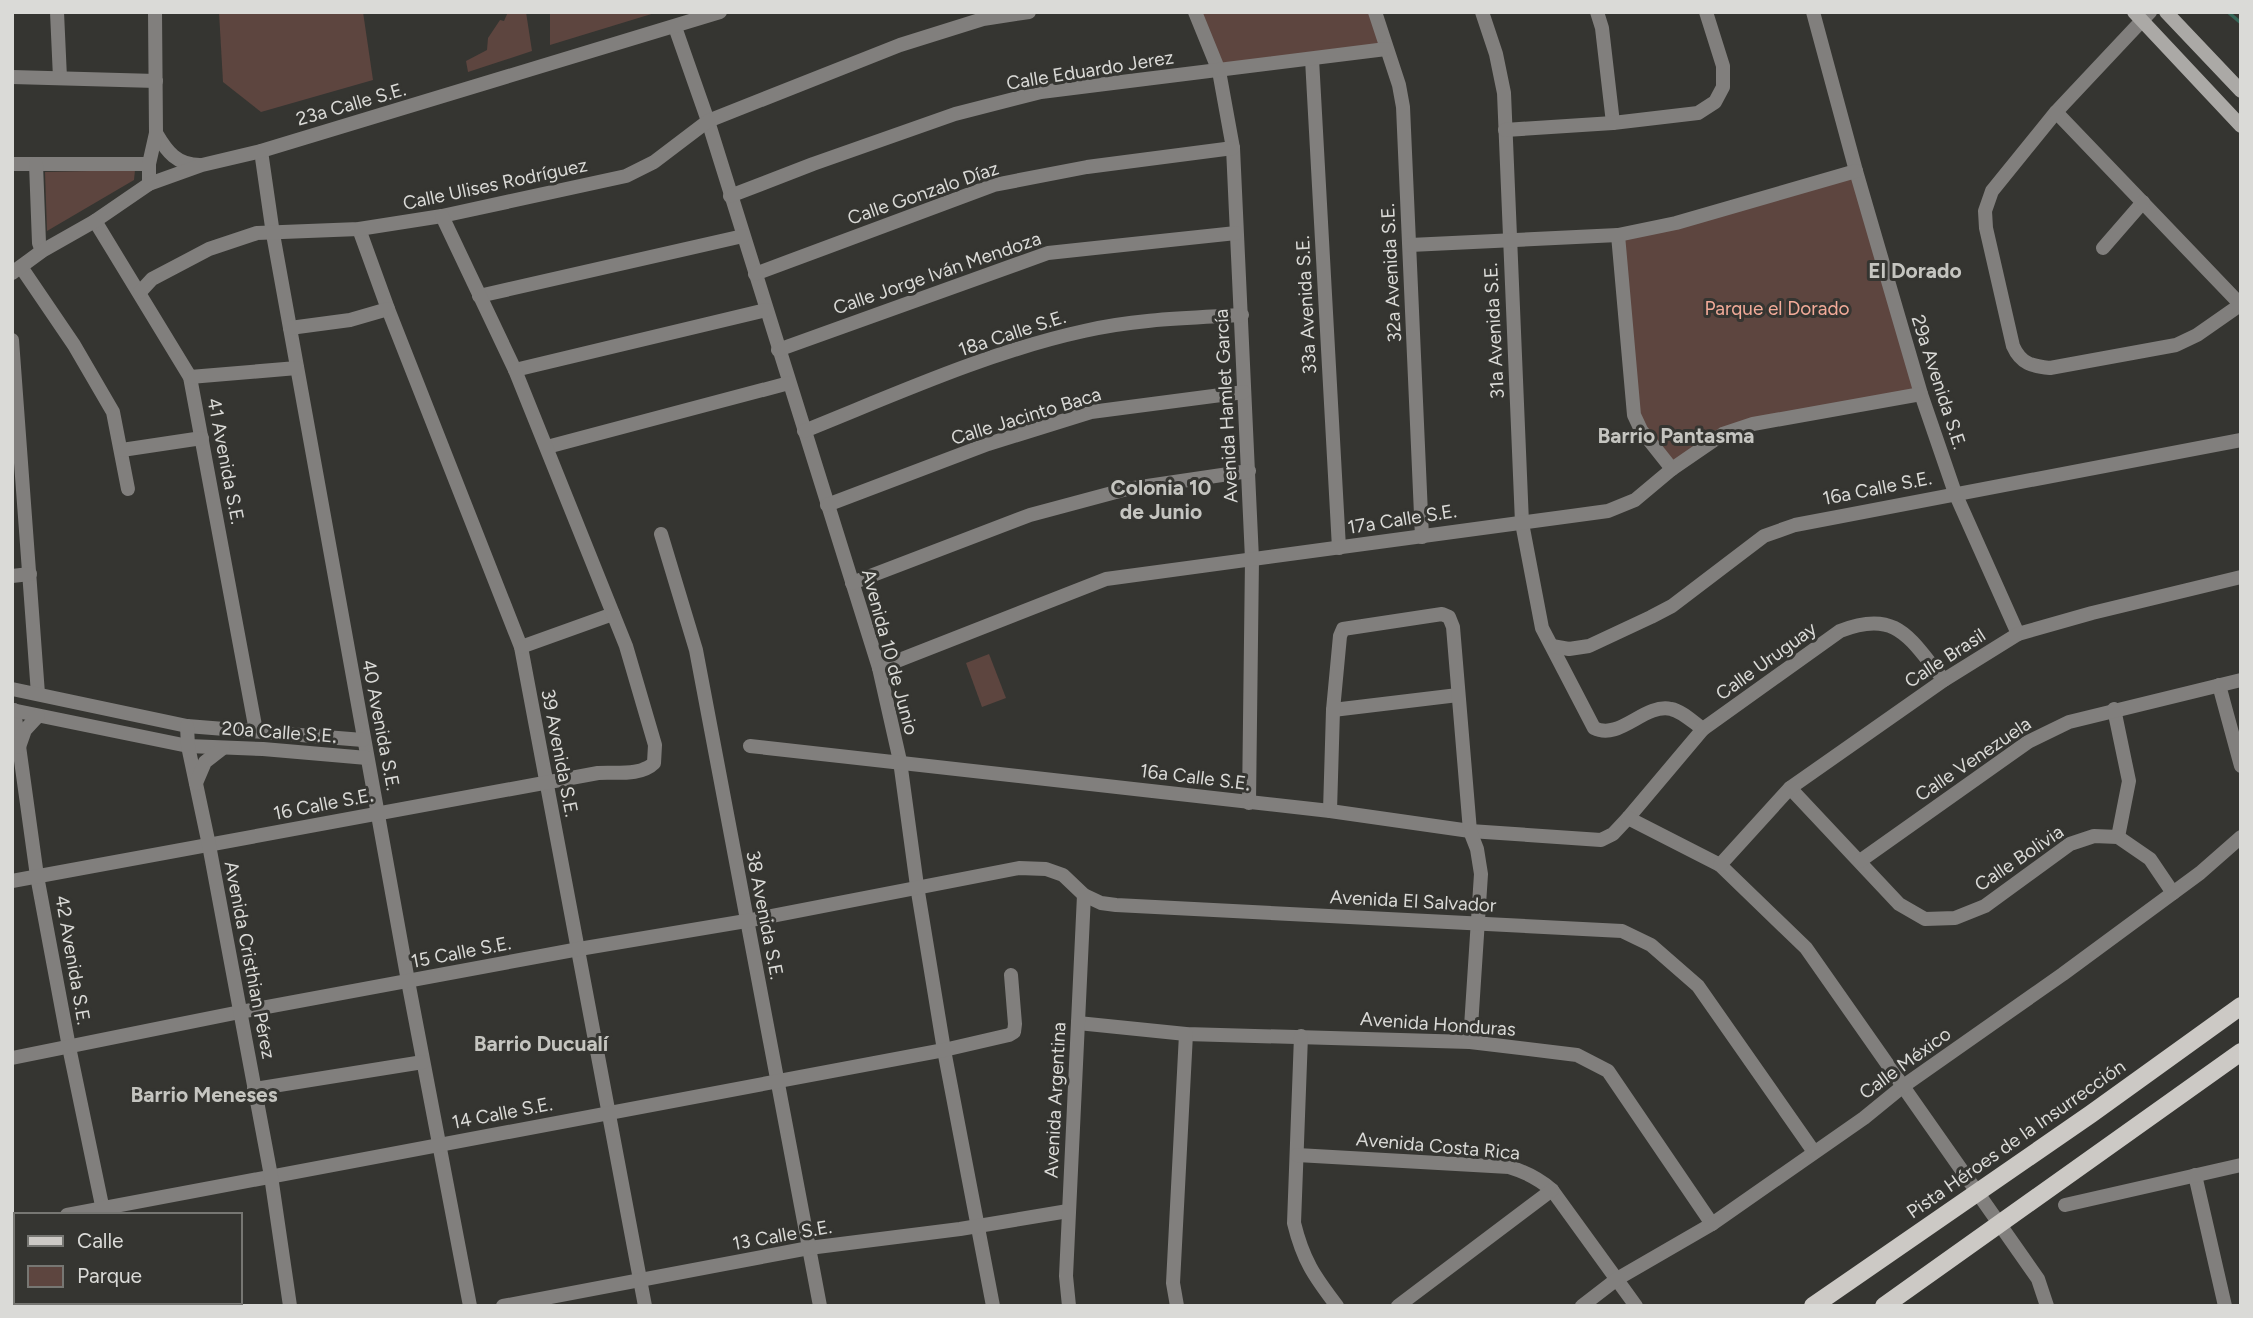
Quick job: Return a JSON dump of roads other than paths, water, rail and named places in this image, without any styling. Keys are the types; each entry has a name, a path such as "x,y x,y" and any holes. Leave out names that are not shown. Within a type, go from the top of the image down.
{"main road":[{"path":"2166,12 2241,91"},
{"path":"2142,15 2234,112 2241,126"},
{"name":"Pista Héroes de la Insurrección","path":"1813,1306 2102,1107 2241,1006"},
{"path":"1884,1306 2241,1052"}],"street":[{"path":"57,12 60,78"},
{"path":"149,184 149,164 156,134 155,12"},
{"name":"23a Calle S.E.","path":"16,270 149,184 202,165 261,151 720,12"},
{"name":"Calle Ulises Rodríguez","path":"140,292 152,279 209,249 257,233 359,229 442,216 626,176 654,162 708,121 900,45 983,19 1029,12"},
{"name":"Avenida Hamlet García","path":"1195,12 1219,71 1233,148 1252,559 1249,803"},
{"name":"32a Avenida S.E.","path":"1375,12 1399,85 1403,107 1422,537"},
{"name":"31a Avenida S.E.","path":"1482,12 1496,54 1504,93 1522,523 1542,628 1564,676 1594,728 1601,732 1615,729 1656,710 1667,708 1675,709 1703,729"},
{"path":"1597,12 1602,28 1613,123"},
{"path":"1505,130 1613,123 1698,113 1715,102 1723,87 1723,65 1706,12"},
{"name":"29a Avenida S.E.","path":"1813,12 1921,394 1955,493 2018,634"},
{"path":"2056,112 2240,305 2197,335 2176,345 2050,368 2032,366 2018,358 2013,346 1986,228 1985,211 1992,191 2056,112 2142,15"},
{"name":"Avenida 10 de Junio","path":"675,27 708,121 878,668 900,761 944,1049 993,1306"},
{"name":"Calle Eduardo Jerez","path":"730,196 955,114 1041,92 1386,49"},
{"name":"33a Avenida S.E.","path":"1312,59 1339,548"},
{"path":"12,77 156,81"},
{"path":"156,134 167,152 177,160 189,165 202,165"},
{"name":"Calle Gonzalo Díaz","path":"755,274 994,185 1087,167 1233,148"},
{"name":"40 Avenida S.E.","path":"261,151 273,234 363,740 470,1306"},
{"path":"12,164 149,164"},
{"path":"36,164 42,251"},
{"path":"1410,245 1618,235 1676,223 1856,171"},
{"path":"2104,248 2143,202"},
{"path":"442,216 515,370 613,614 521,647"},
{"name":"41 Avenida S.E.","path":"95,221 190,377 256,731"},
{"name":"39 Avenida S.E.","path":"359,229 521,647 645,1306"},
{"name":"Calle Jorge Iván Mendoza","path":"778,350 1048,253 1236,233"},
{"path":"1618,235 1634,415 1641,430 1672,470"},
{"path":"479,296 743,236"},
{"path":"16,270 74,345 113,412 128,489"},
{"path":"290,328 350,320 388,309"},
{"path":"515,370 766,310"},
{"name":"18a Calle S.E.","path":"804,431 1021,348 1085,330 1147,321 1242,315"},
{"path":"12,340 16,444 30,574 38,694"},
{"path":"190,377 297,368"},
{"path":"547,447 789,383"},
{"name":"Calle Jacinto Baca","path":"827,505 988,444 1091,412 1244,392"},
{"name":"17a Calle S.E.","path":"878,668 1106,579 1608,511 1635,500 1723,434 1753,424 1921,394"},
{"path":"122,450 202,438"},
{"name":"16a Calle S.E.","path":"1552,646 1569,649 1589,646 1651,617 1672,606 1764,536 1795,525 2241,440"},
{"path":"852,583 1030,514 1127,489 1249,471"},
{"name":"38 Avenida S.E.","path":"661,534 696,650 820,1306"},
{"path":"12,576 30,574"},
{"name":"Calle Brasil","path":"1720,865 1790,788 1944,680 2018,634 2241,577"},
{"name":"16 Calle S.E.","path":"12,880 598,773 641,771 654,763 655,745 626,646 613,614"},
{"path":"1330,811 1333,710 1340,636 1343,629 1441,614 1449,617 1470,831 1477,849 1481,874 1470,1042"},
{"name":"Calle Uruguay","path":"1628,818 1703,729 1840,631 1860,623 1885,623 1905,634 1944,680"},
{"name":"Calle Venezuela","path":"1860,861 2028,742 2068,722 2241,680"},
{"path":"2219,685 2241,766"},
{"name":"20a Calle S.E.","path":"12,689 187,726 363,740"},
{"path":"1333,710 1458,695"},
{"path":"2114,709 2129,782 2118,837 2150,859 2173,893"},
{"name":"20a Calle S.E.","path":"13,710 188,746 367,758"},
{"name":"42 Avenida S.E.","path":"13,710 37,876 103,1211"},
{"path":"19,747 25,730 38,716"},
{"path":"187,726 188,746"},
{"name":"Avenida Cristhian Pérez","path":"188,746 271,1176 290,1306"},
{"name":"16a Calle S.E.","path":"750,746 1330,811 1470,831 1601,841 1613,834 1628,818"},
{"path":"196,784 205,762 223,748"},
{"name":"Calle Bolivia","path":"1790,788 1899,904 1925,919 1955,918 1985,906 2070,844 2094,836 2118,837"},
{"path":"1628,818 1720,865 1806,948 2038,1279 2047,1306"},
{"name":"Calle México","path":"1582,1306 1618,1279 1712,1224 1814,1152 2210,866 2241,837"},
{"name":"Avenida El Salvador","path":"917,886 1019,868 1046,869 1063,875 1084,895 1101,903 1116,905 1622,931 1651,945 1698,986 1814,1152"},
{"name":"15 Calle S.E.","path":"12,1058 240,1012 746,921 917,886"},
{"name":"Avenida Argentina","path":"1069,1306 1066,1276 1068,1211 1084,895"},
{"name":"14 Calle S.E.","path":"85,1213 1009,1035 1014,1031 1011,975"},
{"name":"Avenida Honduras","path":"1078,1023 1186,1034 1470,1042 1577,1055 1608,1071 1712,1224"},
{"path":"1177,1306 1173,1283 1186,1034"},
{"path":"1301,1036 1294,1223 1301,1250 1312,1273 1337,1306"},
{"path":"254,1089 423,1062"},
{"name":"Avenida Costa Rica","path":"1297,1155 1509,1167 1538,1178 1552,1190 1636,1306"},
{"path":"2065,1205 2241,1165"},
{"path":"2195,1175 2225,1306"},
{"path":"1398,1306 1552,1190"},
{"name":"13 Calle S.E.","path":"503,1306 809,1248 978,1226 1068,1211"}],"waterway":[{"path":"2228,12 2241,23"}],"district":[{"name":"El Dorado","path":"1915,270"},
{"name":"Barrio Pantasma","path":"1676,435"},
{"name":"Colonia 10 de Junio","path":"1161,499"},
{"name":"Barrio Ducualí","path":"541,1043"},
{"name":"Barrio Meneses","path":"204,1094"}],"park label":[{"name":"Parque el Dorado","path":"1777,308"}]}
